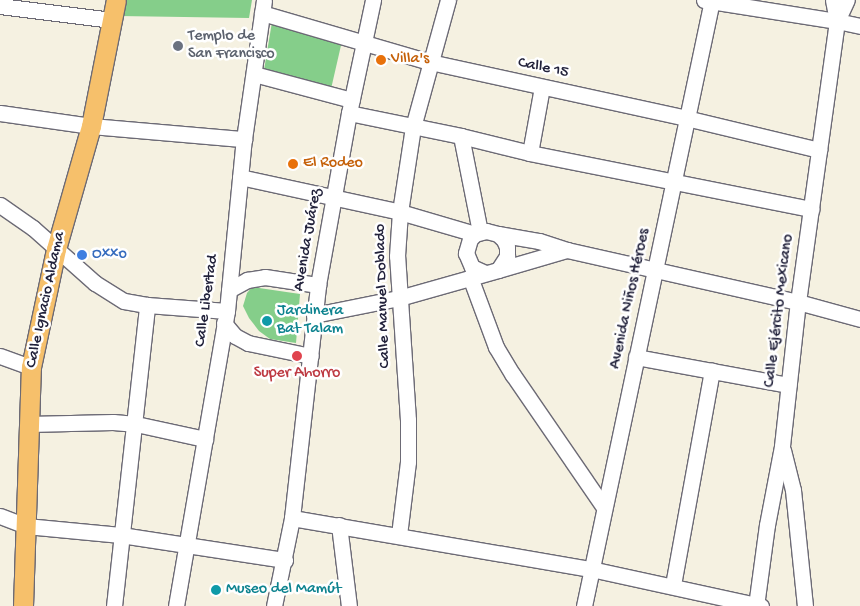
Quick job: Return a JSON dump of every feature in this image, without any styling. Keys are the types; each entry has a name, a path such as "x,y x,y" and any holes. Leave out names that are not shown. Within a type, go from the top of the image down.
{"main road":[{"name":"Calle Ignacio Aldama","path":"23,606 31,367 56,249 91,126 116,0"}],"street":[{"name":"Avenida Juárez","path":"274,606 285,560 292,518 318,285 351,106 374,0"},
{"name":"Calle Manuel Doblado","path":"399,535 408,462 408,420 397,256 400,212 413,127 448,0"},
{"path":"833,0 837,21"},
{"path":"837,21 847,0"},
{"path":"709,1 860,26"},
{"name":"Avenida Niños Héroes","path":"584,606 603,506 674,182 709,1"},
{"path":"0,6 113,20"},
{"name":"Calle 15","path":"263,6 365,44 430,62 686,118 819,150"},
{"name":"Calle Libertad","path":"176,606 229,290 244,139 263,6"},
{"name":"Calle Ejército Mexicano","path":"758,606 767,525 782,446 798,302 837,21"},
{"path":"254,74 413,127 461,136 530,153 811,209"},
{"path":"530,153 542,87"},
{"path":"0,113 91,126 244,139"},
{"path":"461,136 478,233"},
{"path":"240,177 334,196 478,233 498,234 540,242 567,250 798,302 860,319"},
{"path":"0,205 33,228 109,294 124,301 225,317 235,336 248,343 311,356"},
{"path":"478,233 470,239 466,253 472,267 492,271"},
{"path":"492,271 508,256 504,240 498,234"},
{"path":"314,315 399,298 567,250"},
{"path":"229,290 247,280 265,277 318,285"},
{"path":"470,277 500,354 603,506"},
{"path":"114,606 121,534 136,424 147,305"},
{"path":"0,356 31,367"},
{"path":"636,357 788,385"},
{"path":"673,586 712,371"},
{"path":"28,424 113,422 136,424 205,439"},
{"path":"782,446 793,490 805,606"},
{"path":"0,516 26,526 121,534 285,560"},
{"path":"292,518 591,569 758,606"},
{"path":"339,525 349,606"}],"green space":[{"path":"122,0 252,0 249,18 119,16"},
{"path":"272,22 342,41 331,89 264,70"},
{"path":"252,287 300,294 296,343 270,339 259,331 243,306 247,293"}],"place":[{"name":"Templo de San Francisco","path":"178,46"},
{"name":"Villa's","path":"381,60"},
{"name":"El Rodeo","path":"293,164"},
{"name":"Oxxo","path":"82,255"},
{"name":"Jardinera Bat Talam","path":"267,321"},
{"name":"Super Ahorro","path":"297,356"},
{"name":"Museo del Mamút","path":"216,590"}]}
